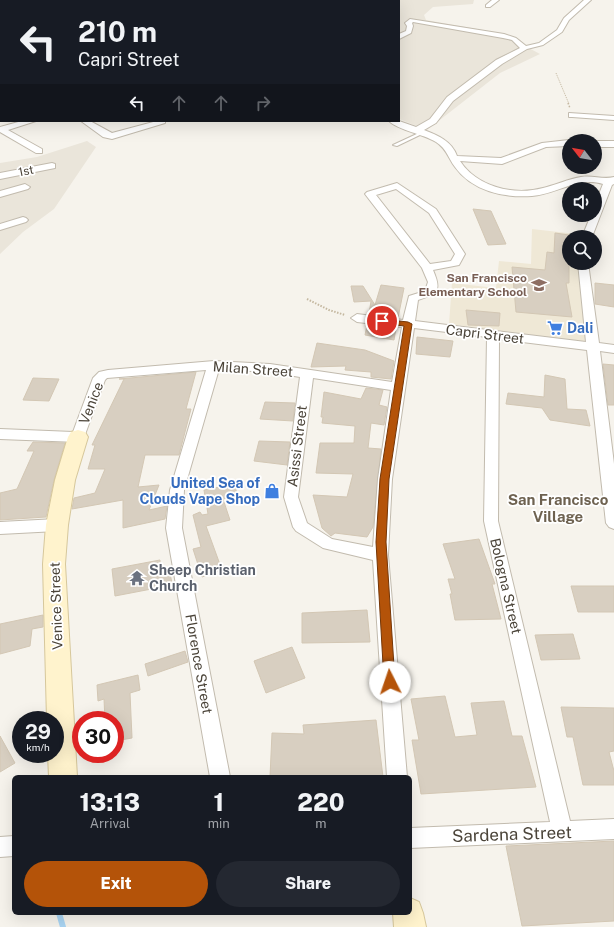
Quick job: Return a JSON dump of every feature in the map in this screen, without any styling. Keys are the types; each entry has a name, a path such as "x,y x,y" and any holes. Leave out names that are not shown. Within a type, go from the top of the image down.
{"street":[{"path":"488,6 496,0"},
{"path":"420,132 433,121 450,99 499,62 525,48 541,44 560,31 566,19 588,0"},
{"path":"400,36 408,32 410,26 408,23 412,20 504,36 514,39 525,48"},
{"path":"572,114 614,118"},
{"path":"0,129 28,122"},
{"path":"87,122 112,136 161,122"},
{"path":"395,122 420,132 451,150 453,158 472,180 492,189 515,192 544,191 584,178 598,178 611,181 590,230"},
{"path":"0,129 39,151"},
{"path":"453,158 502,161 545,145 562,144"},
{"path":"602,144 614,144"},
{"name":"1st","path":"0,176 52,166"},
{"path":"397,775 380,555 385,479 398,387 413,298 430,292 433,282 427,268 418,259 370,194 397,186 433,211 460,254 455,263 427,268"},
{"path":"0,194 25,187"},
{"path":"0,227 23,220"},
{"path":"584,270 614,523"},
{"name":"Capri Street","path":"357,318 614,349"},
{"name":"Bologna Street","path":"493,335 491,521 562,832"},
{"name":"Milan Street","path":"108,374 214,365 270,368 398,387"},
{"name":"Florence Street","path":"214,365 176,490 174,528 220,775"},
{"name":"Asissi Street","path":"307,373 291,497 301,528 328,544 380,555"},
{"name":"Venice","path":"78,437 99,378 103,374 108,374"},
{"path":"0,434 78,437"},
{"name":"Venice Street","path":"63,775 54,564 57,525 66,480 78,437"},
{"path":"0,528 57,525"},
{"name":"Sardena Street","path":"412,838 614,829"},
{"path":"0,847 12,846"},
{"path":"408,915 410,927"}],"lane":[{"path":"395,145 420,132"}],"path":[{"path":"556,73 572,114"},
{"path":"307,299 329,310 357,318"}],"shaded area":[{"path":"400,0 474,0 473,4 433,7 424,15 426,20 494,32 519,39 527,47 540,54 500,73 427,130 400,119"},
{"path":"87,141 96,147 54,209 23,232 0,254 0,163 37,157"},
{"name":"San Francisco Elementary School","path":"532,229 562,232 562,270 580,270 586,342 449,324 452,283 496,288 499,261 531,264"}],"building":[{"path":"473,209 491,211 506,244 488,245"},
{"path":"555,233 562,234 562,270 569,270 569,283 566,283 572,317 516,312 512,267 545,270 547,252 554,253"},
{"path":"595,283 614,285 614,307 595,304"},
{"path":"381,285 404,288 398,318 369,314 371,301 354,302 351,286 363,286 375,305"},
{"path":"466,310 500,313 499,326 468,325"},
{"path":"367,325 396,328 394,340 365,335"},
{"path":"417,337 453,341 450,357 416,354"},
{"path":"317,343 365,350 394,361 391,379 371,377 371,372 345,370 346,366 311,367"},
{"path":"603,364 614,365 614,405 608,405"},
{"path":"196,372 186,409 191,409 179,455 145,455 138,487 159,485 149,510 167,506 165,519 123,528 123,500 72,509 74,498 95,493 105,469 88,469 95,445 92,445 124,379 119,379"},
{"path":"545,375 565,379 567,409 586,410 590,426 550,420 542,408 506,404 508,393 544,397"},
{"path":"33,378 59,379 49,401 23,400"},
{"path":"366,388 383,390 379,405 387,407 384,425 371,423 368,448 381,449 373,527 367,537 335,533 331,536 322,528 313,495 347,497 353,474 316,473 320,443 354,443 355,426 322,423 323,417 321,417 324,392 361,399"},
{"path":"265,402 295,403 293,421 260,419"},
{"path":"259,441 290,442 287,465 254,461"},
{"path":"33,442 65,443 54,480 46,517 0,520 0,493 17,489 34,451 27,451"},
{"path":"235,484 237,496 223,499 230,520 206,526 222,570 202,577 193,549 201,547 193,515 200,512 202,515 208,514 204,490"},
{"path":"479,539 495,584 492,584 501,619 455,620 450,594 452,594 448,579 455,579 443,544"},
{"name":"Sheep Christian Church","path":"160,560 160,570 169,569 172,583 162,585 162,587 115,596 112,569"},
{"path":"571,586 614,586 614,612 578,612"},
{"path":"367,610 370,642 302,643 302,613"},
{"path":"43,615 43,627 32,629 30,646 0,654 0,624"},
{"path":"573,634 580,659 541,660 535,635"},
{"path":"292,647 305,678 266,693 254,661"},
{"path":"185,651 188,662 148,676 145,664"},
{"path":"138,675 140,690 130,693 132,738 124,739 124,711 105,711 104,699 98,701 97,685"},
{"path":"445,696 455,737 477,735 471,703 504,701 512,736 522,736 536,787 421,794 412,740 419,740 411,699"},
{"path":"561,707 614,708 614,751 609,752 614,771 614,785 583,785 573,737 567,737"},
{"path":"376,720 383,775 270,775 272,733 304,734 303,725"},
{"path":"0,736 12,758 12,763 15,763 0,772"},
{"path":"614,841 614,921 522,926 506,846"}],"waterway":[{"path":"60,915 63,927"}],"place":[{"name":"San Francisco Elementary School","path":"539,285"},
{"name":"Dali","path":"555,328"},
{"name":"United Sea of Clouds Vape Shop","path":"272,491"},
{"name":"Sheep Christian Church","path":"137,578"}],"district":[{"name":"San Francisco Village","path":"558,508"}],"route":[{"path":"382,321 408,324 385,479 380,555 390,682"}]}
